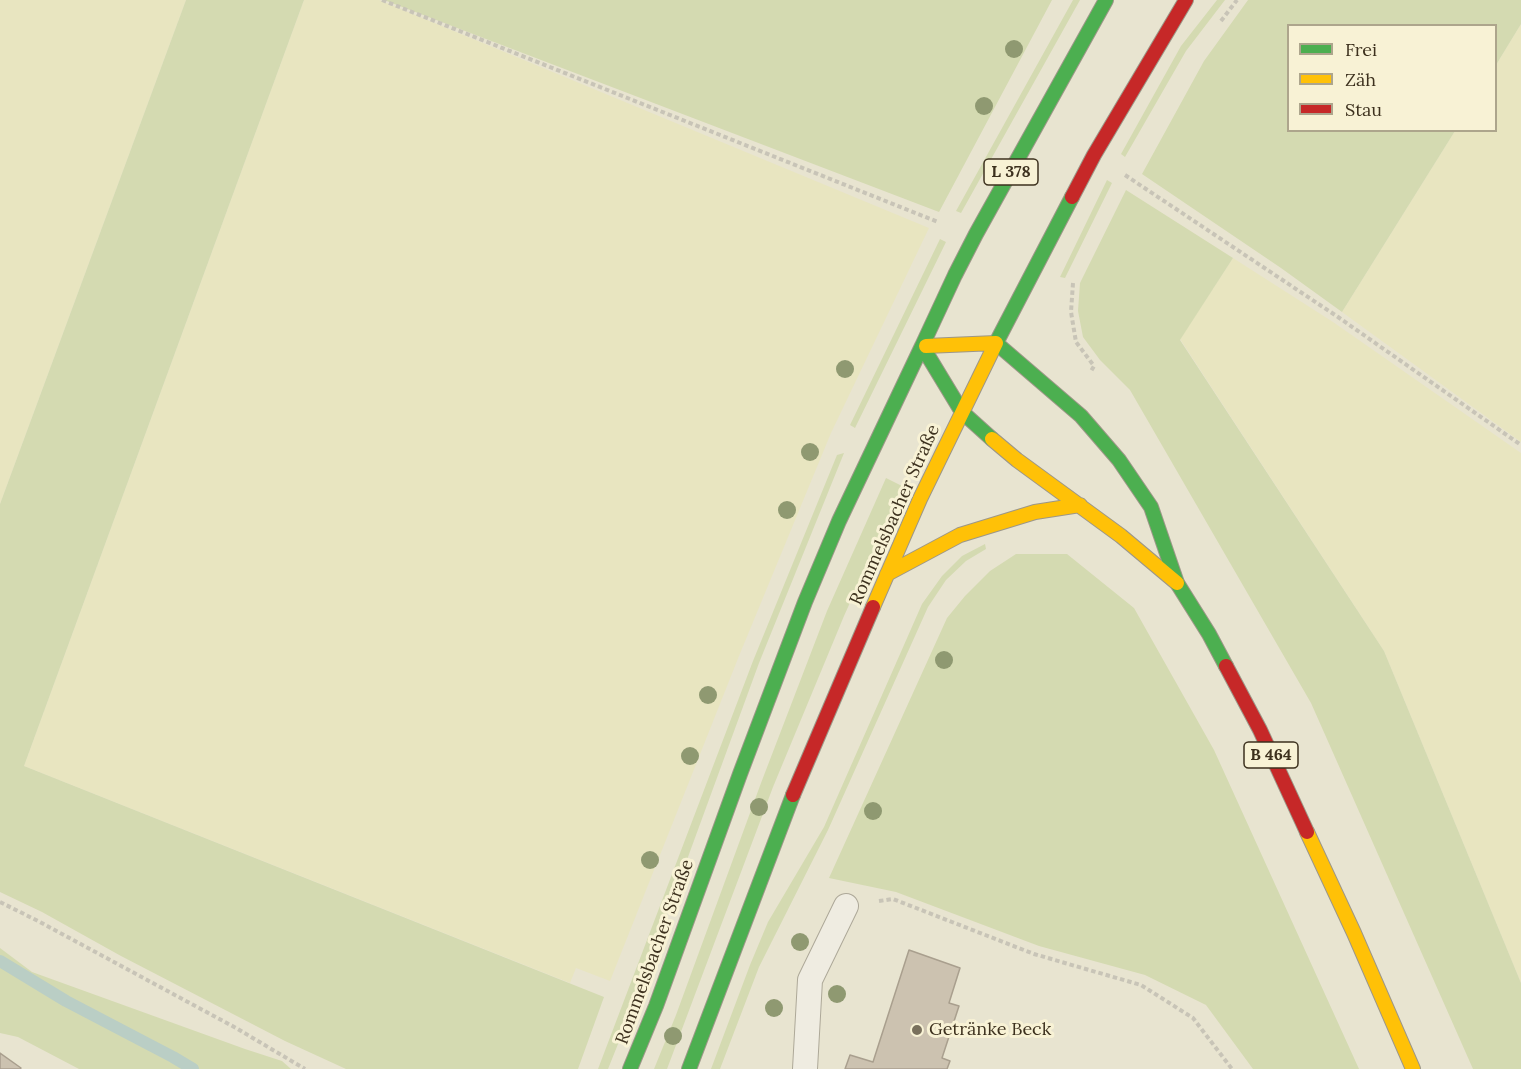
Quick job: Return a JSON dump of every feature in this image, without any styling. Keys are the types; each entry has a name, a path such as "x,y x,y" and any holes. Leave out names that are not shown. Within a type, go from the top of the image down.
{"main road":[{"name":"Rommelsbacher Straße","path":"630,1069 656,1006 805,602 839,521 976,234 1106,0"},
{"name":"Rommelsbacher Straße","path":"689,1069 790,802 887,574 962,412 1094,154 1186,0"},
{"path":"922,346 996,343"},
{"name":"B 464","path":"996,343 1081,416 1119,460 1151,507 1177,583 1209,634 1260,730 1354,933 1413,1069"},
{"name":"B 464","path":"922,346 962,412 1017,460 1121,536 1177,583"},
{"path":"887,574 960,535 1035,513 1080,505"}],"lane":[{"path":"805,1069 810,980 846,906"}],"path":[{"path":"381,0 941,223 976,234"},
{"path":"1215,28 1237,0"},
{"path":"1094,154 1338,317 1521,445"},
{"path":"1073,280 1071,312 1076,342 1094,366 1087,379"},
{"path":"846,906 893,899 1034,954 1141,986 1193,1018 1232,1069"},
{"path":"0,902 236,1028 305,1069"}],"shaded area":[{"path":"0,0 186,0 0,504"},
{"path":"304,0 379,0 929,228 831,433 739,656 610,981 576,968 570,983 24,766"},
{"path":"1521,24 1521,442 1342,312 1454,132 1497,132 1497,63"},
{"path":"1233,258 1333,322 1521,453 1521,983 1384,651 1180,339"}],"green space":[{"path":"186,0 304,0 24,766 604,997 578,1069 346,1069 285,1041 0,892 0,504"},
{"path":"384,0 1052,0 939,212"},
{"path":"1073,0 1080,0 961,213 956,211"},
{"path":"1217,0 1225,0 1186,51 1125,157 1121,154 1181,46"},
{"path":"1248,0 1521,0 1521,24 1497,63 1497,24 1287,24 1287,132 1454,132 1342,312 1142,174 1204,61"},
{"path":"1107,180 1112,183 1065,278 1060,277"},
{"path":"1126,190 1233,258 1180,340 1384,651 1521,983 1521,1069 1473,1069 1311,703 1130,390 1100,360 1083,337 1078,311 1080,283"},
{"path":"940,239 946,242 855,428 850,425"},
{"path":"844,453 759,663 636,999 608,1069 598,1069 753,661 837,455"},
{"path":"886,478 902,486 844,616 773,787 667,1069 654,1069 827,611"},
{"path":"985,544 986,549 966,561 946,580 928,607 828,830 759,967 720,1069 711,1069 768,922 824,827 922,604 942,576 962,556"},
{"path":"1016,554 1067,554 1134,608 1214,750 1359,1069 1253,1069 1206,1005 1145,975 1039,946 896,892 829,878 947,618 990,571"},
{"path":"0,948 32,972 282,1061 291,1069 79,1069 18,1037 0,1033"}],"building":[{"name":"Getränke Beck","path":"909,950 960,968 949,1003 959,1006 942,1058 950,1061 947,1069 845,1069 850,1055 873,1062"},
{"path":"0,1053 21,1068 0,1069"}],"waterway":[{"path":"0,961 66,1001 193,1069"}],"traffic: fast":[{"path":"992,439 962,412 922,346 976,234 1106,0"},
{"path":"1072,197 996,343 1081,416 1119,460 1151,507 1177,583 1226,666"},
{"path":"630,1069 656,1006 805,602 839,521 922,346 926,346"},
{"path":"689,1069 793,795"}],"traffic: slow":[{"path":"873,607 920,499 996,343 926,346"},
{"path":"992,439 1121,536 1177,583"},
{"path":"887,574 960,535 1035,512 1080,505"},
{"path":"1307,832 1413,1069"}],"traffic: jam":[{"path":"1072,197 1094,155 1186,0"},
{"path":"793,795 873,607"},
{"path":"1226,666 1260,730 1307,832"}],"place":[{"name":"Getränke Beck","path":"917,1030"}]}
